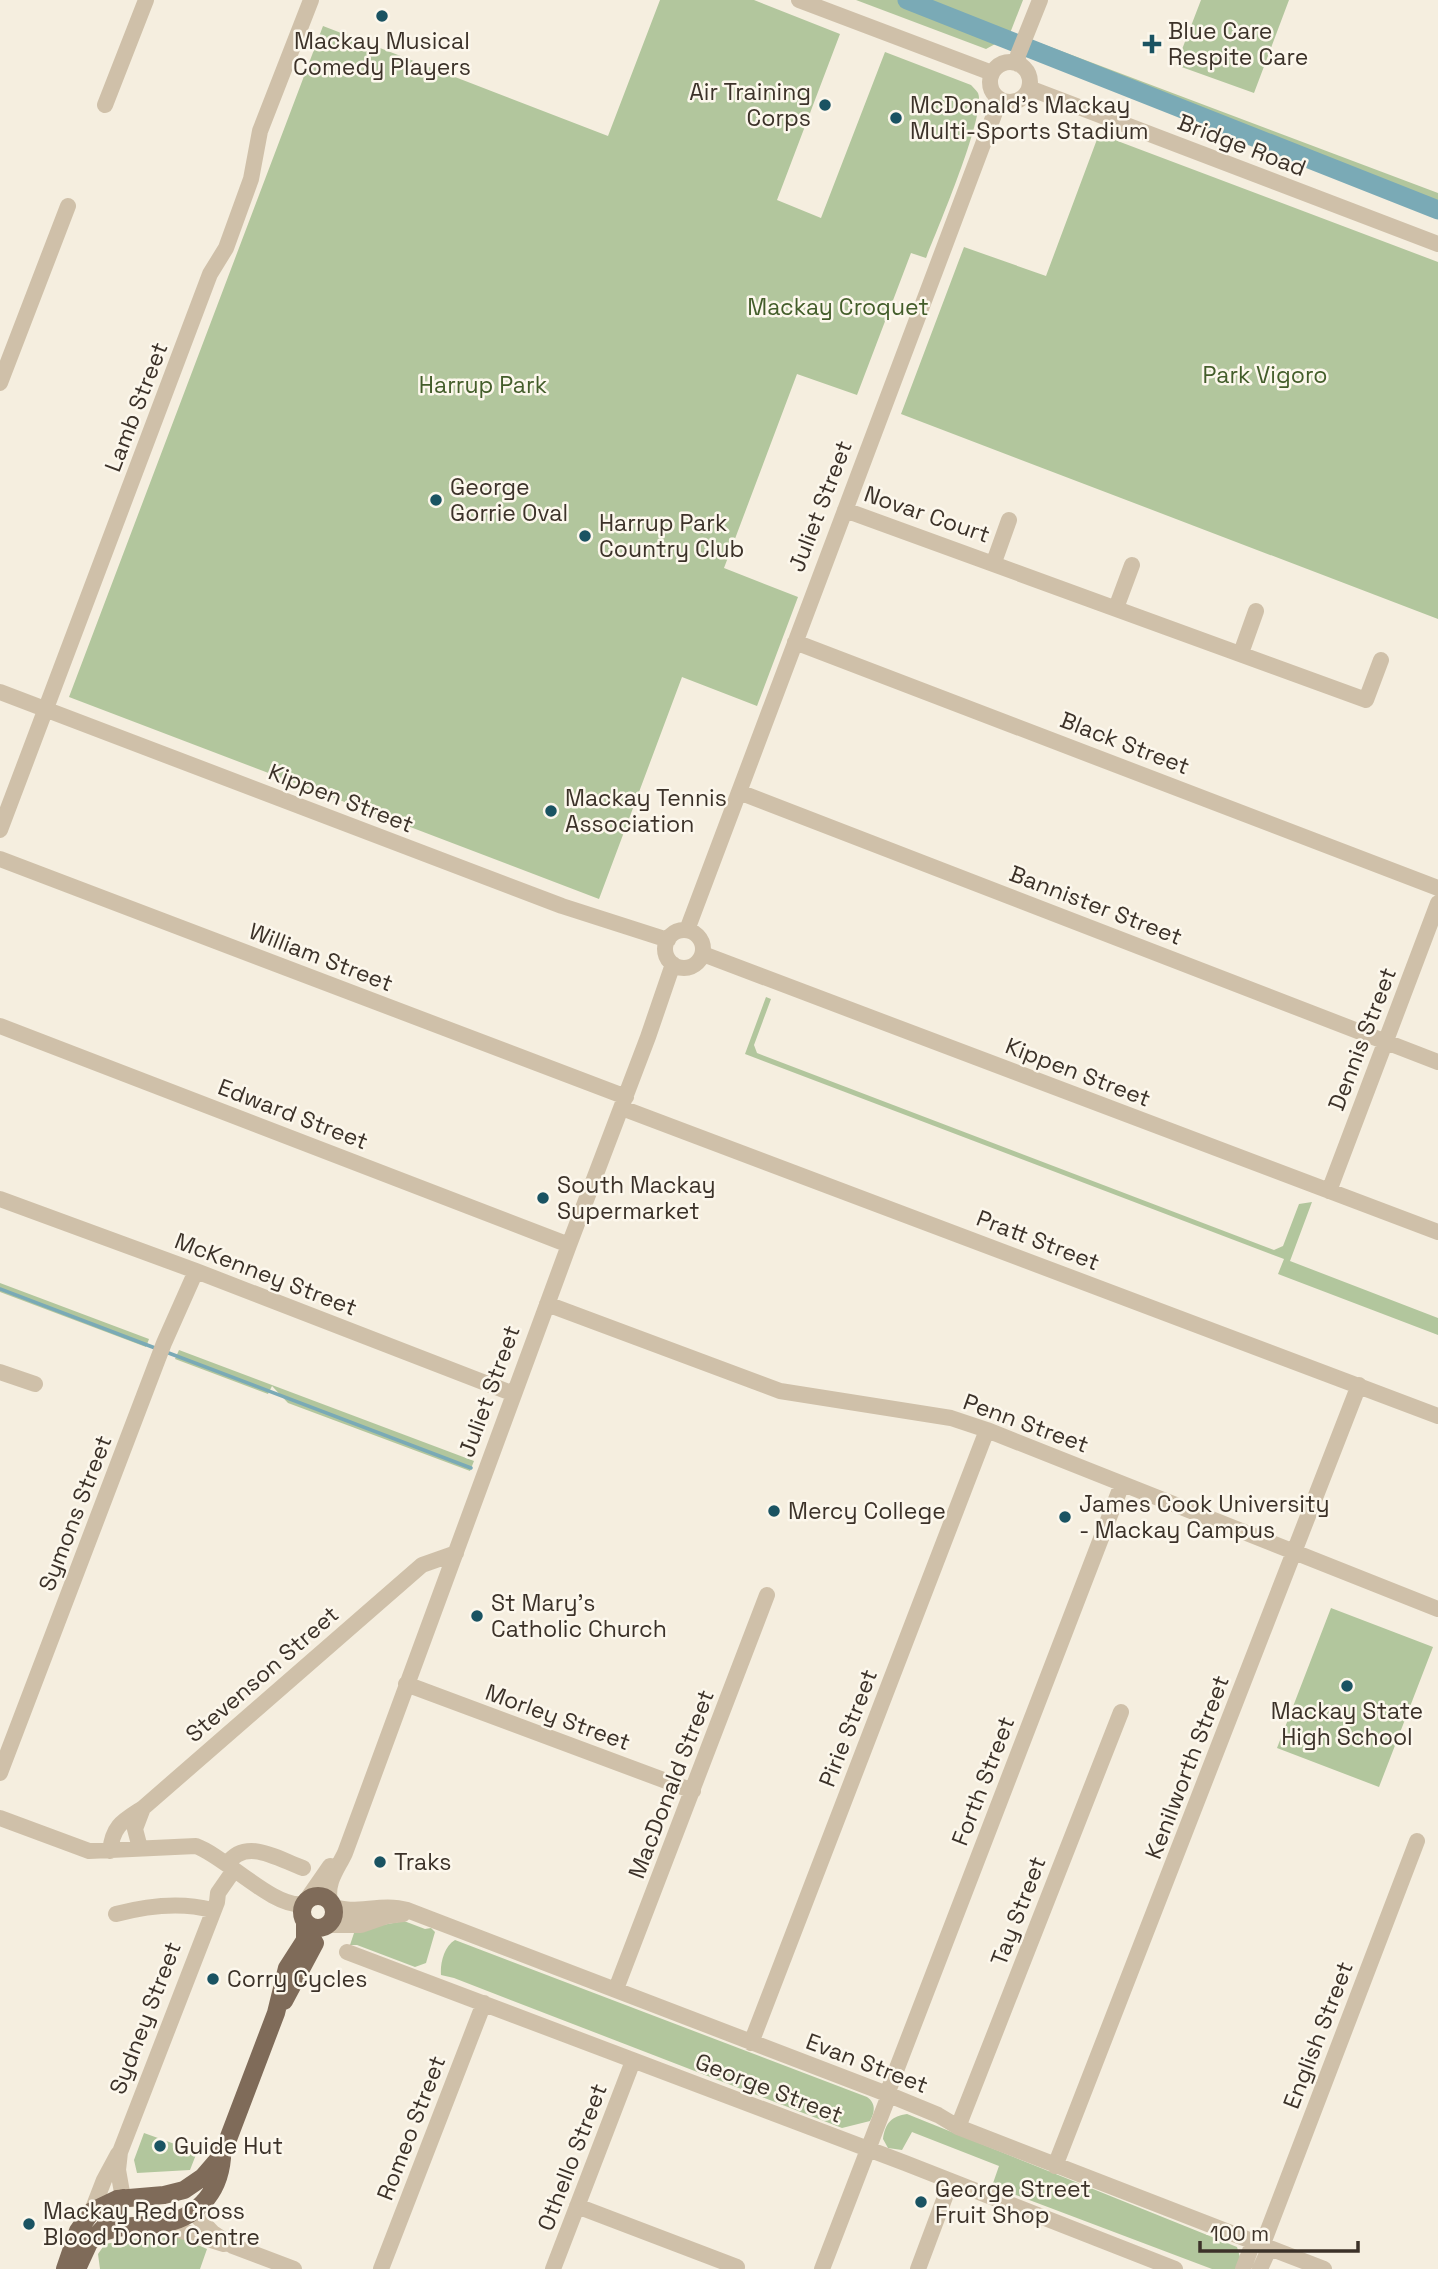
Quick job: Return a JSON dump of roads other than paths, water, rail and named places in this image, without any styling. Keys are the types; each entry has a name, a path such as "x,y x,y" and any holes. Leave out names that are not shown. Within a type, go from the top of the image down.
{"main road":[{"path":"317,1896 331,1903 333,1917 327,1926 316,1929 304,1912 317,1896"},
{"name":"Juliet Street","path":"94,2237 120,2228 175,2221 193,2212 215,2188 222,2155 276,2013 287,1968 305,1940 304,1912"},
{"name":"Juliet Street","path":"276,2013 327,1926"},
{"name":"Juliet Street","path":"129,2198 184,2190 204,2177 222,2155"},
{"path":"69,2269 129,2198"},
{"path":"69,2269 78,2231 92,2211 108,2202 129,2198 150,2203 179,2204 193,2212"}],"street":[{"path":"105,105 146,0"},
{"name":"Lamb Street","path":"0,830 210,274 226,248 251,179 260,131 311,0"},
{"path":"799,0 992,73"},
{"path":"1018,60 1040,0"},
{"path":"1018,60 1029,76 1029,88 1020,99 1000,99 991,87 992,73 1002,63 1018,60"},
{"name":"Bridge Road","path":"1029,88 1438,244"},
{"name":"Juliet Street","path":"687,930 1000,99"},
{"path":"0,383 68,206"},
{"name":"Novar Court","path":"845,510 1366,699 1381,660"},
{"name":"Novar Court","path":"994,562 1009,520"},
{"path":"1116,608 1132,565"},
{"path":"1241,653 1256,611"},
{"name":"Black Street","path":"795,642 1438,888"},
{"name":"Kippen Street","path":"0,692 550,902 668,940"},
{"name":"Bannister Street","path":"739,792 1438,1062"},
{"name":"William Street","path":"0,859 624,1102"},
{"name":"Dennis Street","path":"1329,1191 1438,903"},
{"path":"687,930 698,936 704,947 700,960 691,967 684,968 673,964 666,950 668,940 676,932 687,930"},
{"name":"Kippen Street","path":"703,954 1438,1232"},
{"name":"Juliet Street","path":"331,1903 329,1884 345,1853 673,964"},
{"name":"Edward Street","path":"0,1026 569,1245"},
{"name":"Pratt Street","path":"624,1102 1438,1416"},
{"name":"McKenney Street","path":"0,1199 196,1271 514,1394"},
{"name":"Symons Street","path":"0,1773 161,1351 196,1271"},
{"name":"Penn Street","path":"547,1304 780,1391 951,1418 987,1430 1438,1609"},
{"path":"0,1372 34,1384"},
{"name":"Kenilworth Street","path":"1055,2166 1359,1385"},
{"name":"Pirie Street","path":"751,2043 987,1430"},
{"name":"Forth Street","path":"822,2269 1122,1484"},
{"name":"Stevenson Street","path":"110,1851 116,1828 143,1808 425,1563 456,1553"},
{"path":"412,1574 429,1570 445,1581"},
{"name":"MacDonald Street","path":"617,1989 767,1594"},
{"name":"Morley Street","path":"406,1684 693,1791"},
{"name":"Tay Street","path":"958,2127 1121,1712"},
{"path":"140,1848 135,1831 143,1808"},
{"path":"0,1818 96,1852 196,1846 238,1872 277,1908 304,1912"},
{"name":"Juliet Street","path":"304,1912 350,1835"},
{"name":"English Street","path":"1261,2246 1417,1841"},
{"path":"238,1872 237,1853 250,1850 303,1868"},
{"name":"Sydney Street","path":"120,2152 218,1893 238,1872"},
{"name":"Evan Street","path":"331,1903 348,1910 389,1906 419,1915 888,2095 1055,2166 1324,2269"},
{"path":"116,1914 167,1906 214,1906"},
{"name":"Evan Street","path":"327,1926 360,1925 389,1915 419,1915"},
{"name":"George Street","path":"347,1952 1175,2269"},
{"name":"Romeo Street","path":"381,2269 484,2003"},
{"name":"Othello Street","path":"553,2269 633,2061"},
{"path":"120,2152 118,2170 129,2198"},
{"path":"92,2211 110,2166 120,2152"},
{"path":"918,2269 951,2181"},
{"path":"577,2206 737,2266"},
{"path":"193,2212 213,2233 233,2246"},
{"path":"160,2224 208,2241 233,2246 294,2269"},
{"path":"1243,2269 1261,2246"},
{"path":"1261,2246 1261,2269"},
{"name":"Evan Street","path":"1295,2259 1311,2269"}],"waterway":[{"path":"907,0 1438,210"},
{"path":"0,1289 155,1348"},
{"path":"166,1352 471,1468"}],"place":[{"name":"Mackay Musical Comedy Players","path":"382,16"},
{"name":"Blue Care Respite Care","path":"1152,44"},
{"name":"Air Training Corps","path":"825,105"},
{"name":"McDonald's Mackay Multi-Sports Stadium","path":"896,118"},
{"name":"George Gorrie Oval","path":"436,500"},
{"name":"Harrup Park Country Club","path":"585,536"},
{"name":"Mackay Tennis Association","path":"551,811"},
{"name":"South Mackay Supermarket","path":"543,1198"},
{"name":"Mercy College","path":"774,1511"},
{"name":"James Cook University - Mackay Campus","path":"1065,1517"},
{"name":"St Mary's Catholic Church","path":"477,1616"},
{"name":"Mackay State High School","path":"1347,1686"},
{"name":"Traks","path":"380,1862"},
{"name":"Corry Cycles","path":"213,1979"},
{"name":"Guide Hut","path":"160,2146"},
{"name":"George Street Fruit Shop","path":"921,2202"},
{"name":"Mackay Red Cross Blood Donor Centre","path":"29,2224"}],"park label":[{"name":"Mackay Croquet","path":"838,307"},
{"name":"Park Vigoro","path":"1265,375"},
{"name":"Harrup Park","path":"483,385"}]}
